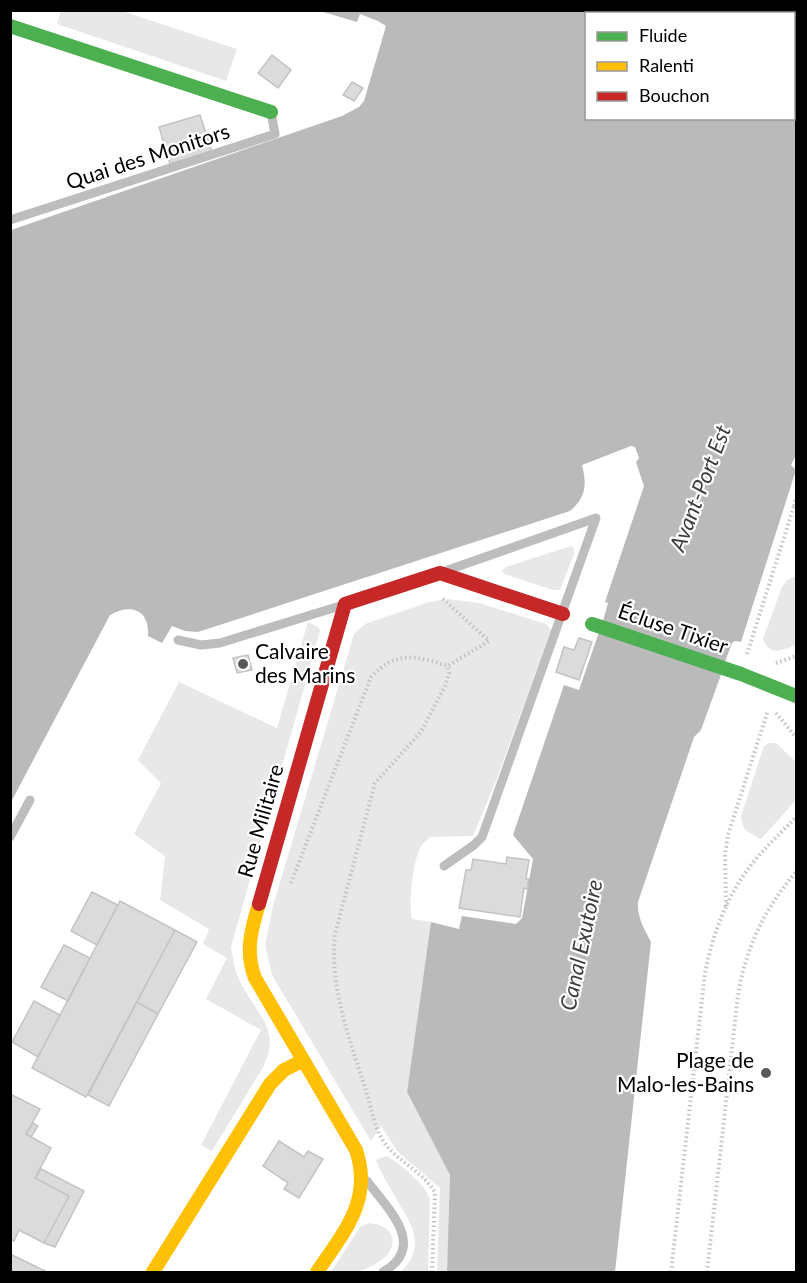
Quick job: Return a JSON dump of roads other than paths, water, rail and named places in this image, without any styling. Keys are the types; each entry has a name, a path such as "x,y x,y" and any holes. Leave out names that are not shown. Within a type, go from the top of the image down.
{"street":[{"path":"10,26 272,112"},
{"path":"345,604 440,573 568,616"},
{"name":"Rue Militaire","path":"317,1272 355,1212 361,1197 362,1165 356,1150 255,978 248,958 248,948 251,930 345,604"},
{"name":"Écluse Tixier","path":"587,622 741,674 796,696"},
{"path":"153,1272 270,1084 284,1070 302,1061"}],"lane":[{"name":"Quai des Monitors","path":"10,220 275,134 272,112"},
{"path":"440,573 596,518 568,616 482,837 444,866"},
{"path":"178,640 201,645 220,643 345,604"},
{"path":"10,837 30,800"},
{"path":"362,1173 397,1221 404,1238 404,1245 398,1259 383,1272"}],"water":[{"name":"Avant-Port Est","path":"320,11 796,11 796,455 791,465 796,470 741,642 732,643 725,662 603,621 608,603 605,602 644,486 636,462 639,458 635,447 631,446 582,465 584,490 579,501 570,511 198,632 185,631 172,626 162,643 148,636 146,620 138,611 118,611 110,615 11,802 11,230 342,116 359,107 364,101 386,26 360,14 357,22"},
{"name":"Canal Exutoire","path":"599,632 722,672 701,730 694,737 638,902 640,918 651,942 615,1272 447,1272 450,1175 407,1092 431,922 459,929 462,916 516,924 522,918 533,859 513,835 564,685 579,690"}],"place":[{"name":"Calvaire des Marins","path":"243,664"},
{"name":"Plage de Malo-les-Bains","path":"766,1073"}]}
